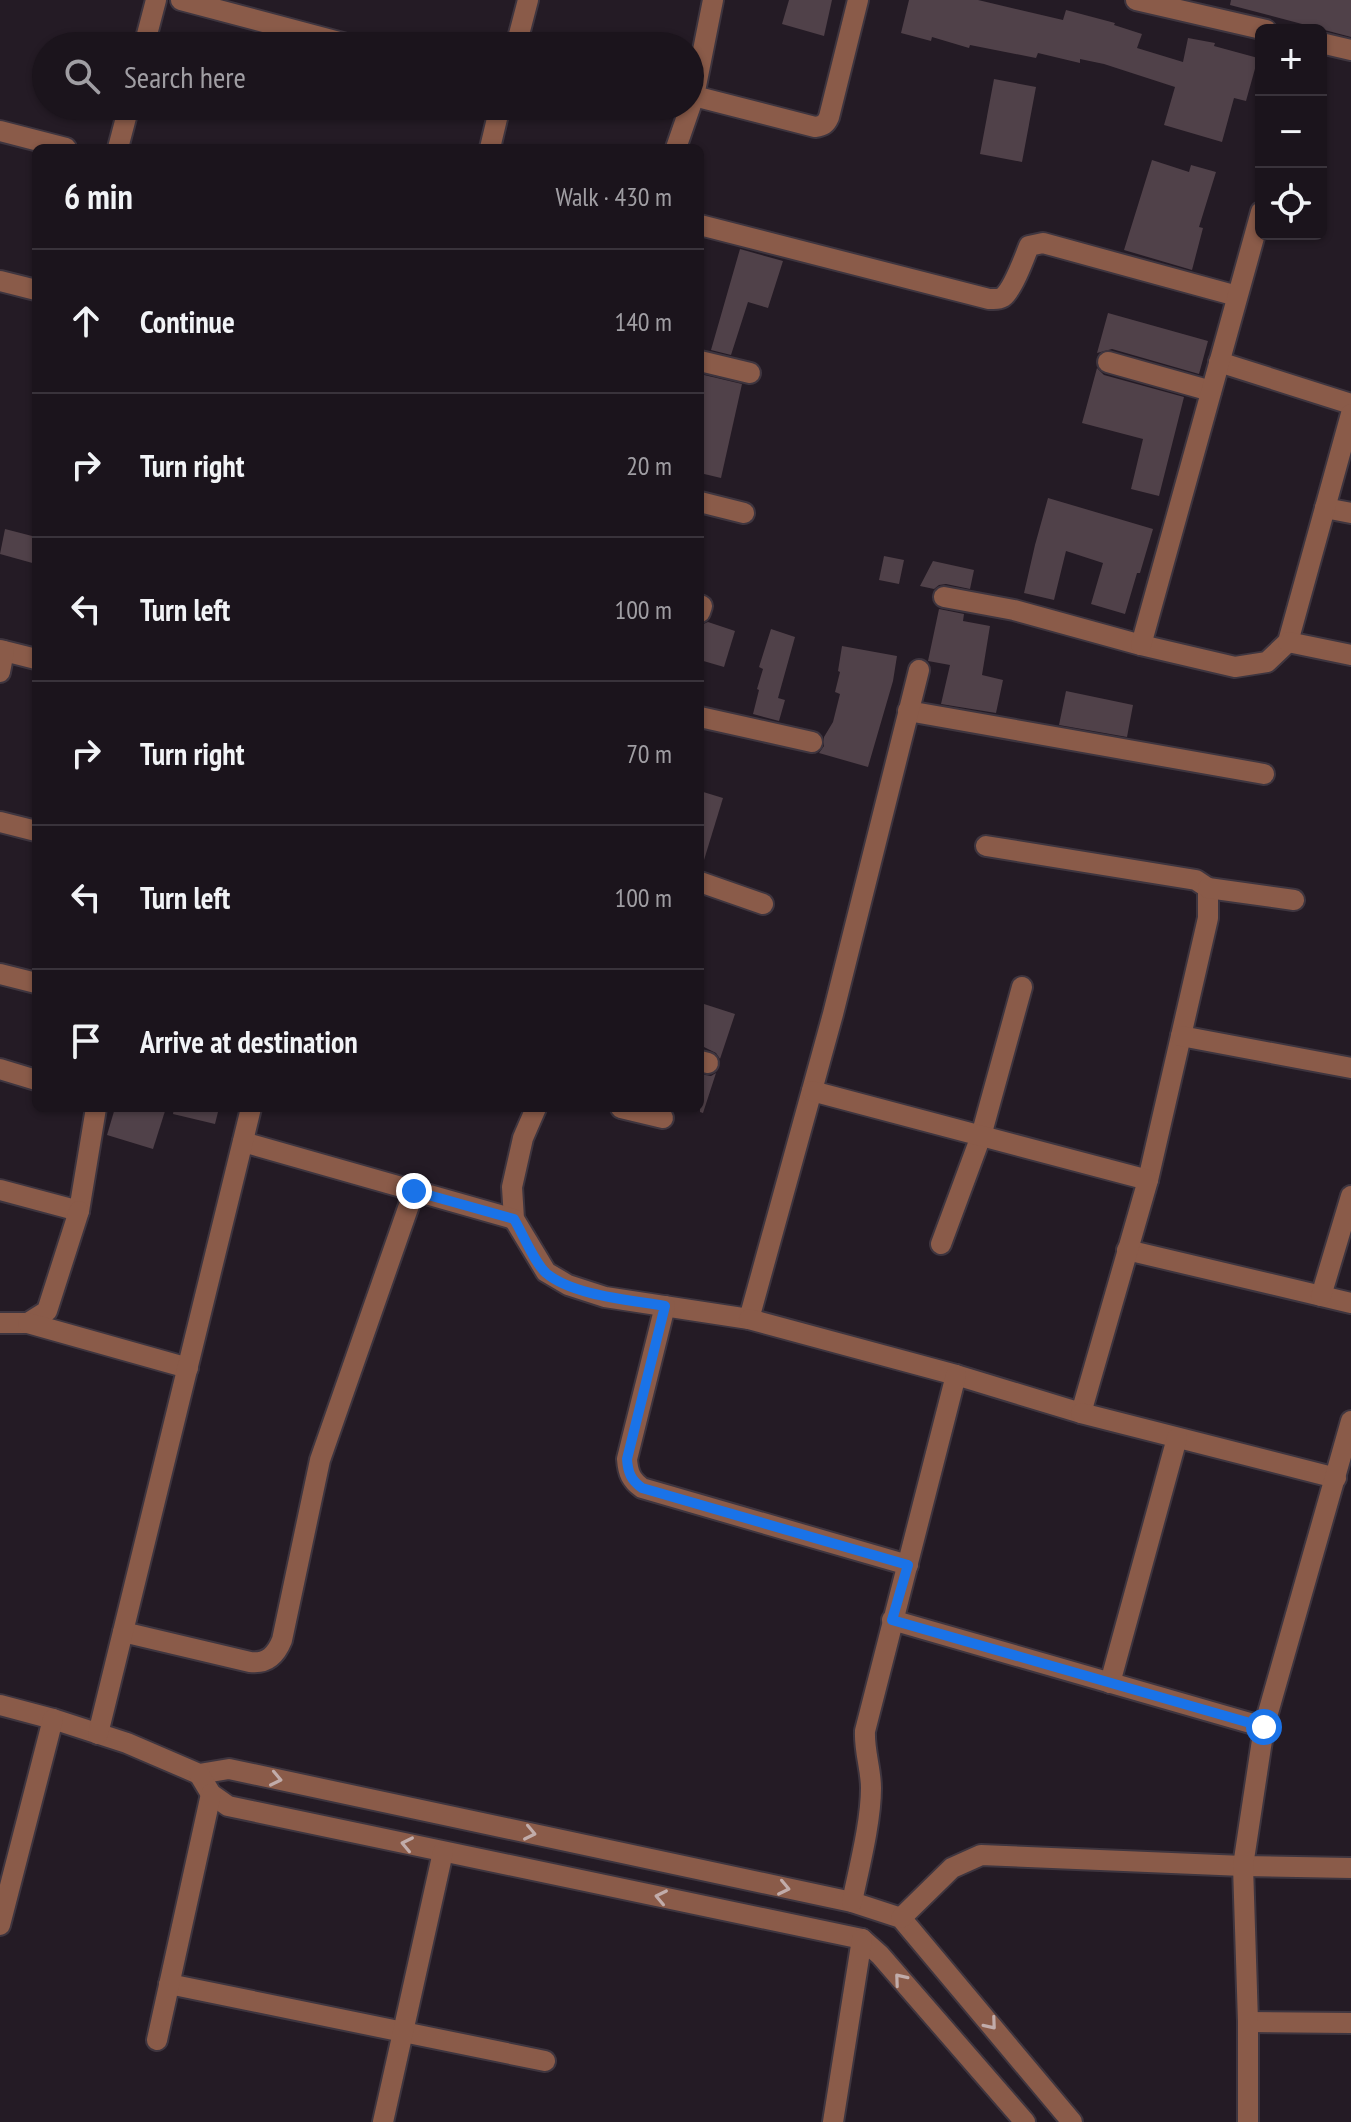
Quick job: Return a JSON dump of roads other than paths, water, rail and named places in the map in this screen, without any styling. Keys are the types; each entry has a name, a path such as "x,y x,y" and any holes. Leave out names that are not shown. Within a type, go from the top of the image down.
{"street":[{"path":"148,32 156,0"},
{"path":"181,0 301,32"},
{"path":"520,32 528,0"},
{"path":"704,45 713,0"},
{"path":"704,99 815,127 827,123 858,0"},
{"path":"1136,0 1255,27"},
{"path":"1327,44 1351,50"},
{"path":"119,144 125,120"},
{"path":"491,144 497,120"},
{"path":"677,144 686,120"},
{"path":"0,131 50,144"},
{"path":"704,226 989,299 999,299 1005,295 1029,246 1043,243 1237,296"},
{"path":"1141,645 1255,233"},
{"path":"0,281 32,289"},
{"path":"704,362 750,373"},
{"path":"1108,362 1211,391"},
{"path":"1219,362 1351,404"},
{"path":"944,597 1014,610 1235,667 1267,662 1288,642 1351,414"},
{"path":"704,503 744,513"},
{"path":"1325,508 1351,513"},
{"path":"1288,642 1351,655"},
{"path":"0,672 2,650 32,658"},
{"path":"749,1319 812,1091 919,670"},
{"path":"908,711 1264,774"},
{"path":"704,718 812,742"},
{"path":"0,822 32,830"},
{"path":"986,846 1196,880 1208,888 1294,900"},
{"path":"704,883 763,904"},
{"path":"1081,1413 1148,1180 1208,918 1208,888"},
{"path":"0,974 32,982"},
{"path":"941,1244 981,1136 1022,987"},
{"path":"1181,1036 1351,1068"},
{"path":"0,1069 32,1079"},
{"path":"812,1091 1148,1180"},
{"path":"28,1323 47,1311 79,1211 95,1112"},
{"path":"98,1734 250,1112"},
{"path":"534,1112 523,1138 512,1187 514,1219 546,1272 568,1285 605,1297 749,1319 956,1375 1081,1413 1336,1478"},
{"path":"638,1112 663,1118"},
{"path":"243,1142 514,1219"},
{"path":"0,1190 79,1211"},
{"path":"123,1632 250,1662 270,1659 278,1650 320,1460 414,1191"},
{"path":"1321,1296 1351,1196"},
{"path":"1127,1250 1351,1303"},
{"path":"665,1306 627,1459 632,1481 642,1488 908,1565"},
{"path":"0,1323 28,1323 188,1368"},
{"path":"852,1902 870,1806 865,1731 956,1375"},
{"path":"1248,2122 1243,1866 1264,1727 1351,1421"},
{"path":"1110,1683 1177,1438"},
{"path":"892,1620 1264,1727"},
{"path":"0,1705 127,1743 199,1774 229,1769 852,1902 901,1918 1072,2122"},
{"path":"0,1925 53,1719"},
{"path":"199,1774 211,1794 228,1806 862,1939 880,1955 1025,2122"},
{"path":"157,2040 211,1794"},
{"path":"383,2122 443,1852"},
{"path":"901,1918 952,1868 981,1855 1351,1868"},
{"path":"833,2122 862,1939"},
{"path":"169,1984 545,2061"},
{"path":"1248,2022 1351,2023"}]}
